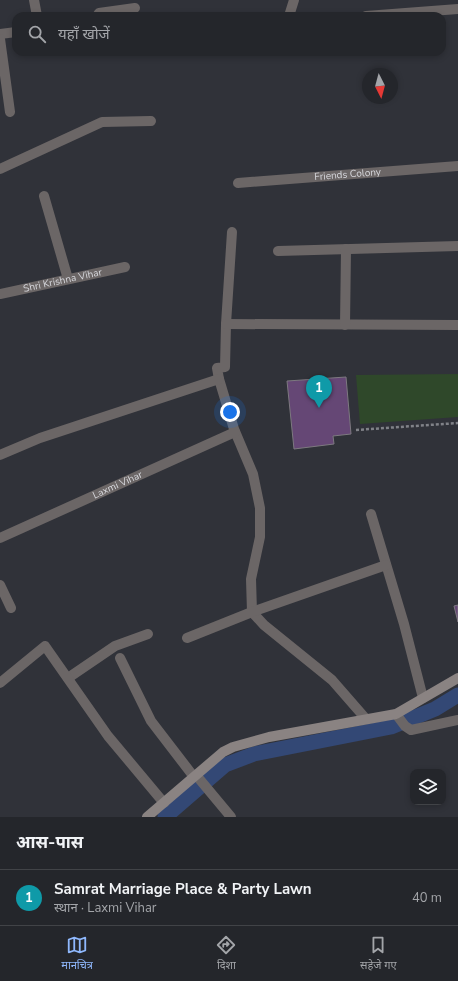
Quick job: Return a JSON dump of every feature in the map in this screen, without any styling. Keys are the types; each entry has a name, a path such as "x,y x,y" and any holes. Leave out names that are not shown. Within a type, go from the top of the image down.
{"main road":[{"path":"147,817 164,803 199,780 223,752 234,747 269,737 366,720 401,720 423,698 458,678"}],"street":[{"path":"34,0 36,12"},
{"path":"291,12 294,0"},
{"path":"106,12 135,8"},
{"path":"419,12 458,9"},
{"path":"0,34 12,32"},
{"path":"0,39 10,112"},
{"path":"0,169 102,122 151,121"},
{"name":"Friends Colony","path":"238,183 458,166"},
{"path":"44,196 68,280"},
{"path":"232,232 226,324 225,367 217,368 235,432 253,474 260,508 260,537 251,580 252,612 264,625 332,680 366,720"},
{"path":"278,251 458,246"},
{"path":"346,249 346,325"},
{"name":"Shri Krishna Vihar","path":"0,294 124,267"},
{"path":"226,324 458,325"},
{"path":"0,455 40,438 219,379"},
{"name":"Laxmi Vihar","path":"0,538 235,432"},
{"path":"371,514 404,624 423,698"},
{"path":"187,638 252,612 386,565"},
{"path":"0,585 11,608"},
{"path":"68,678 114,646 148,634"},
{"path":"0,682 45,646 108,736 164,803"},
{"path":"120,658 150,721 231,817"},
{"path":"401,720 411,730 458,720"}],"path":[{"path":"356,430 458,424"}],"green space":[{"path":"458,374 458,417 360,424 356,375"}],"building":[{"path":"346,377 351,434 333,436 334,444 294,449 287,381"},
{"path":"458,605 458,622 454,606"}],"waterway":[{"path":"165,817 225,765 254,754 391,727 435,709 458,695"}],"place":[{"name":"Samrat Marriage Place & Party Lawn","path":"319,408"}]}
